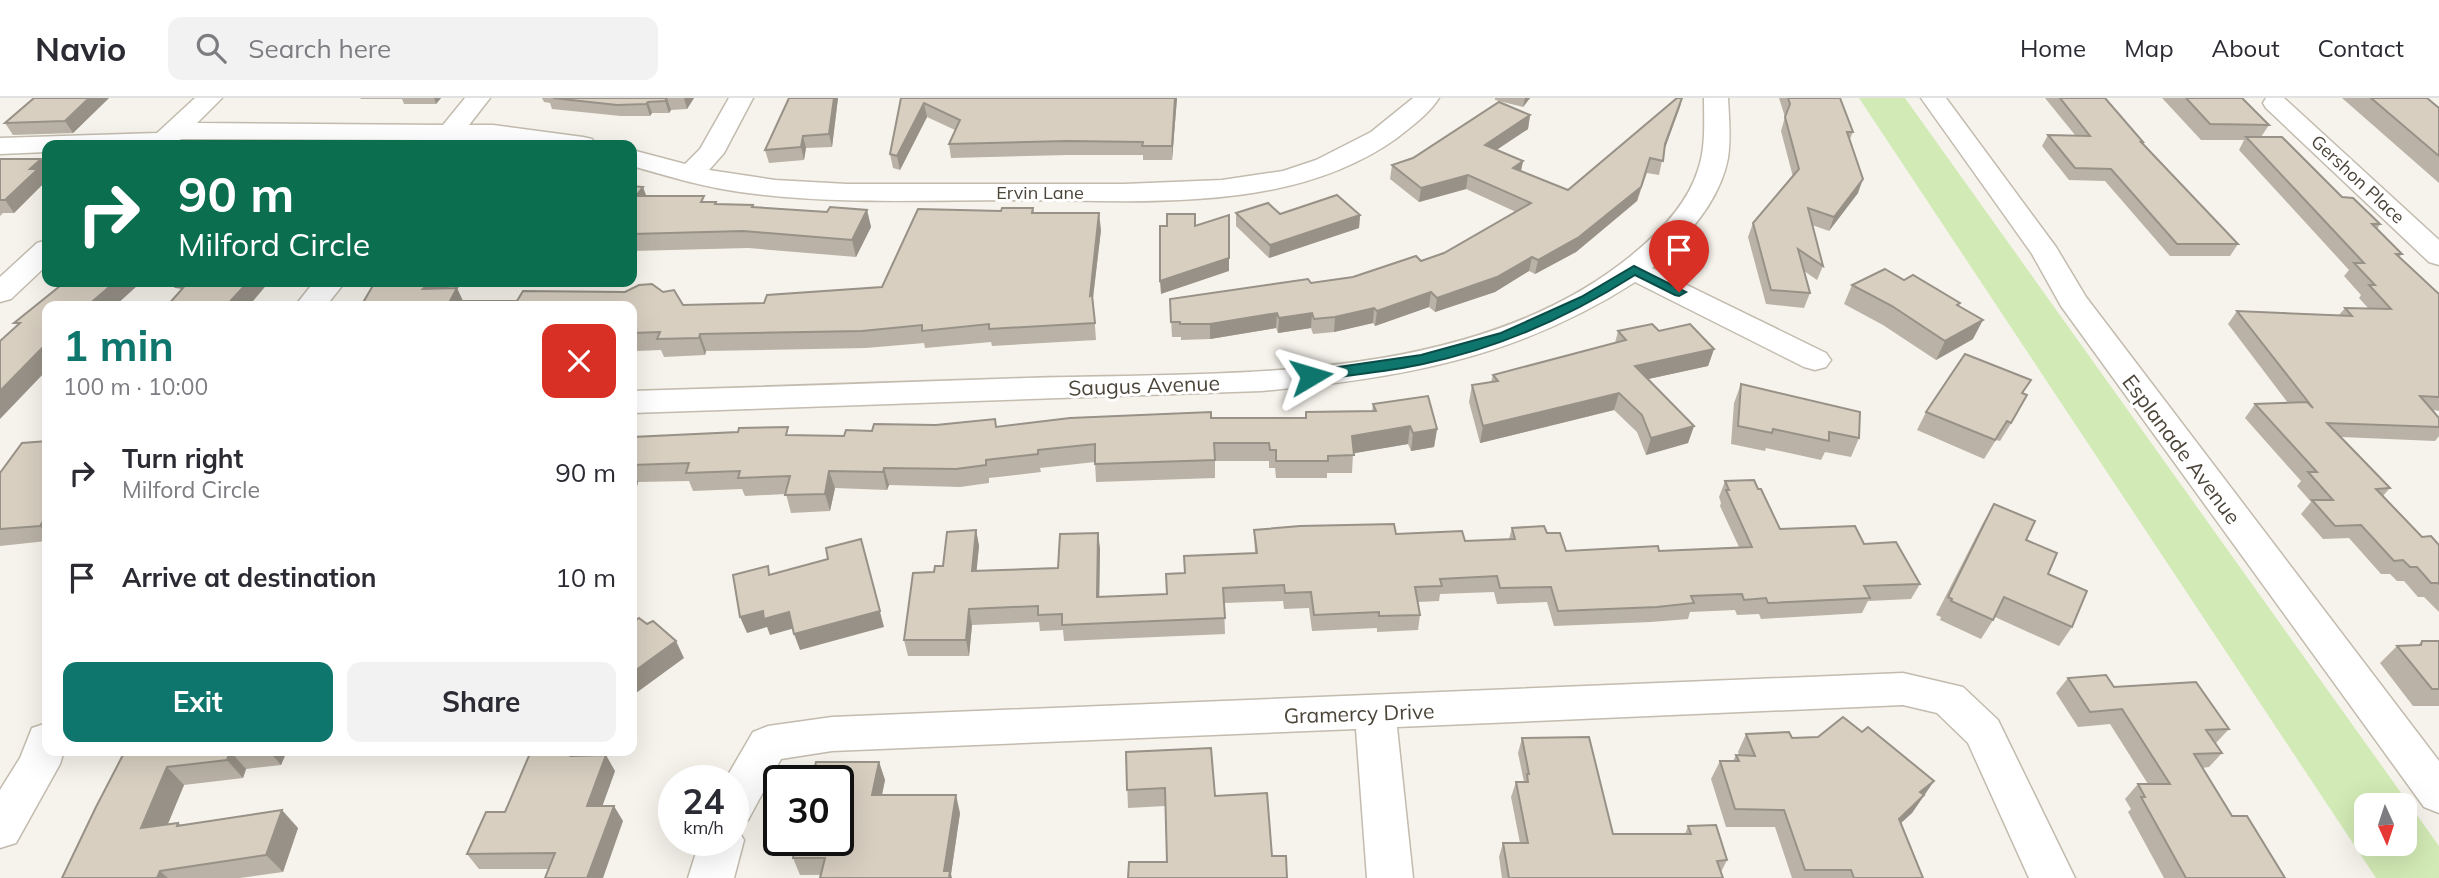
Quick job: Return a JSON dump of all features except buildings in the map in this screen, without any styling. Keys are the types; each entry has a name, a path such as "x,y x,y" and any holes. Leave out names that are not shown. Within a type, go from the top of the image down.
{"street":[{"path":"166,139 210,98"},
{"path":"445,138 478,98"},
{"path":"691,173 711,153 741,98"},
{"name":"Ervin Lane","path":"637,159 738,184 804,190 1139,193 1223,188 1286,178 1328,165 1390,131 1427,98"},
{"name":"Saugus Avenue","path":"637,402 1261,381 1422,360 1506,336 1586,300 1634,270 1676,232 1692,211 1710,175 1717,132 1716,98"},
{"name":"Esplanade Avenue","path":"1933,98 2046,253 2072,300 2439,794"},
{"name":"Gershon Place","path":"2275,103 2439,256"},
{"path":"142,140 516,135 550,140"},
{"path":"0,146 42,144"},
{"path":"0,293 42,254"},
{"path":"1634,270 1815,360"},
{"path":"314,301 326,287"},
{"name":"Gramercy Drive","path":"749,778 768,744 832,734 1903,689 1950,699 1983,732 2052,878"},
{"path":"1375,712 1390,878"},
{"path":"0,829 42,755"},
{"path":"710,878 717,856"}],"green space":[{"path":"1859,98 1905,98 2401,793 2354,793 2354,845"},
{"path":"2417,815 2439,846 2439,878 2376,878 2361,856 2417,856"}],"route":[{"path":"1311,376 1422,360 1506,336 1586,300 1634,270 1679,292"}]}
